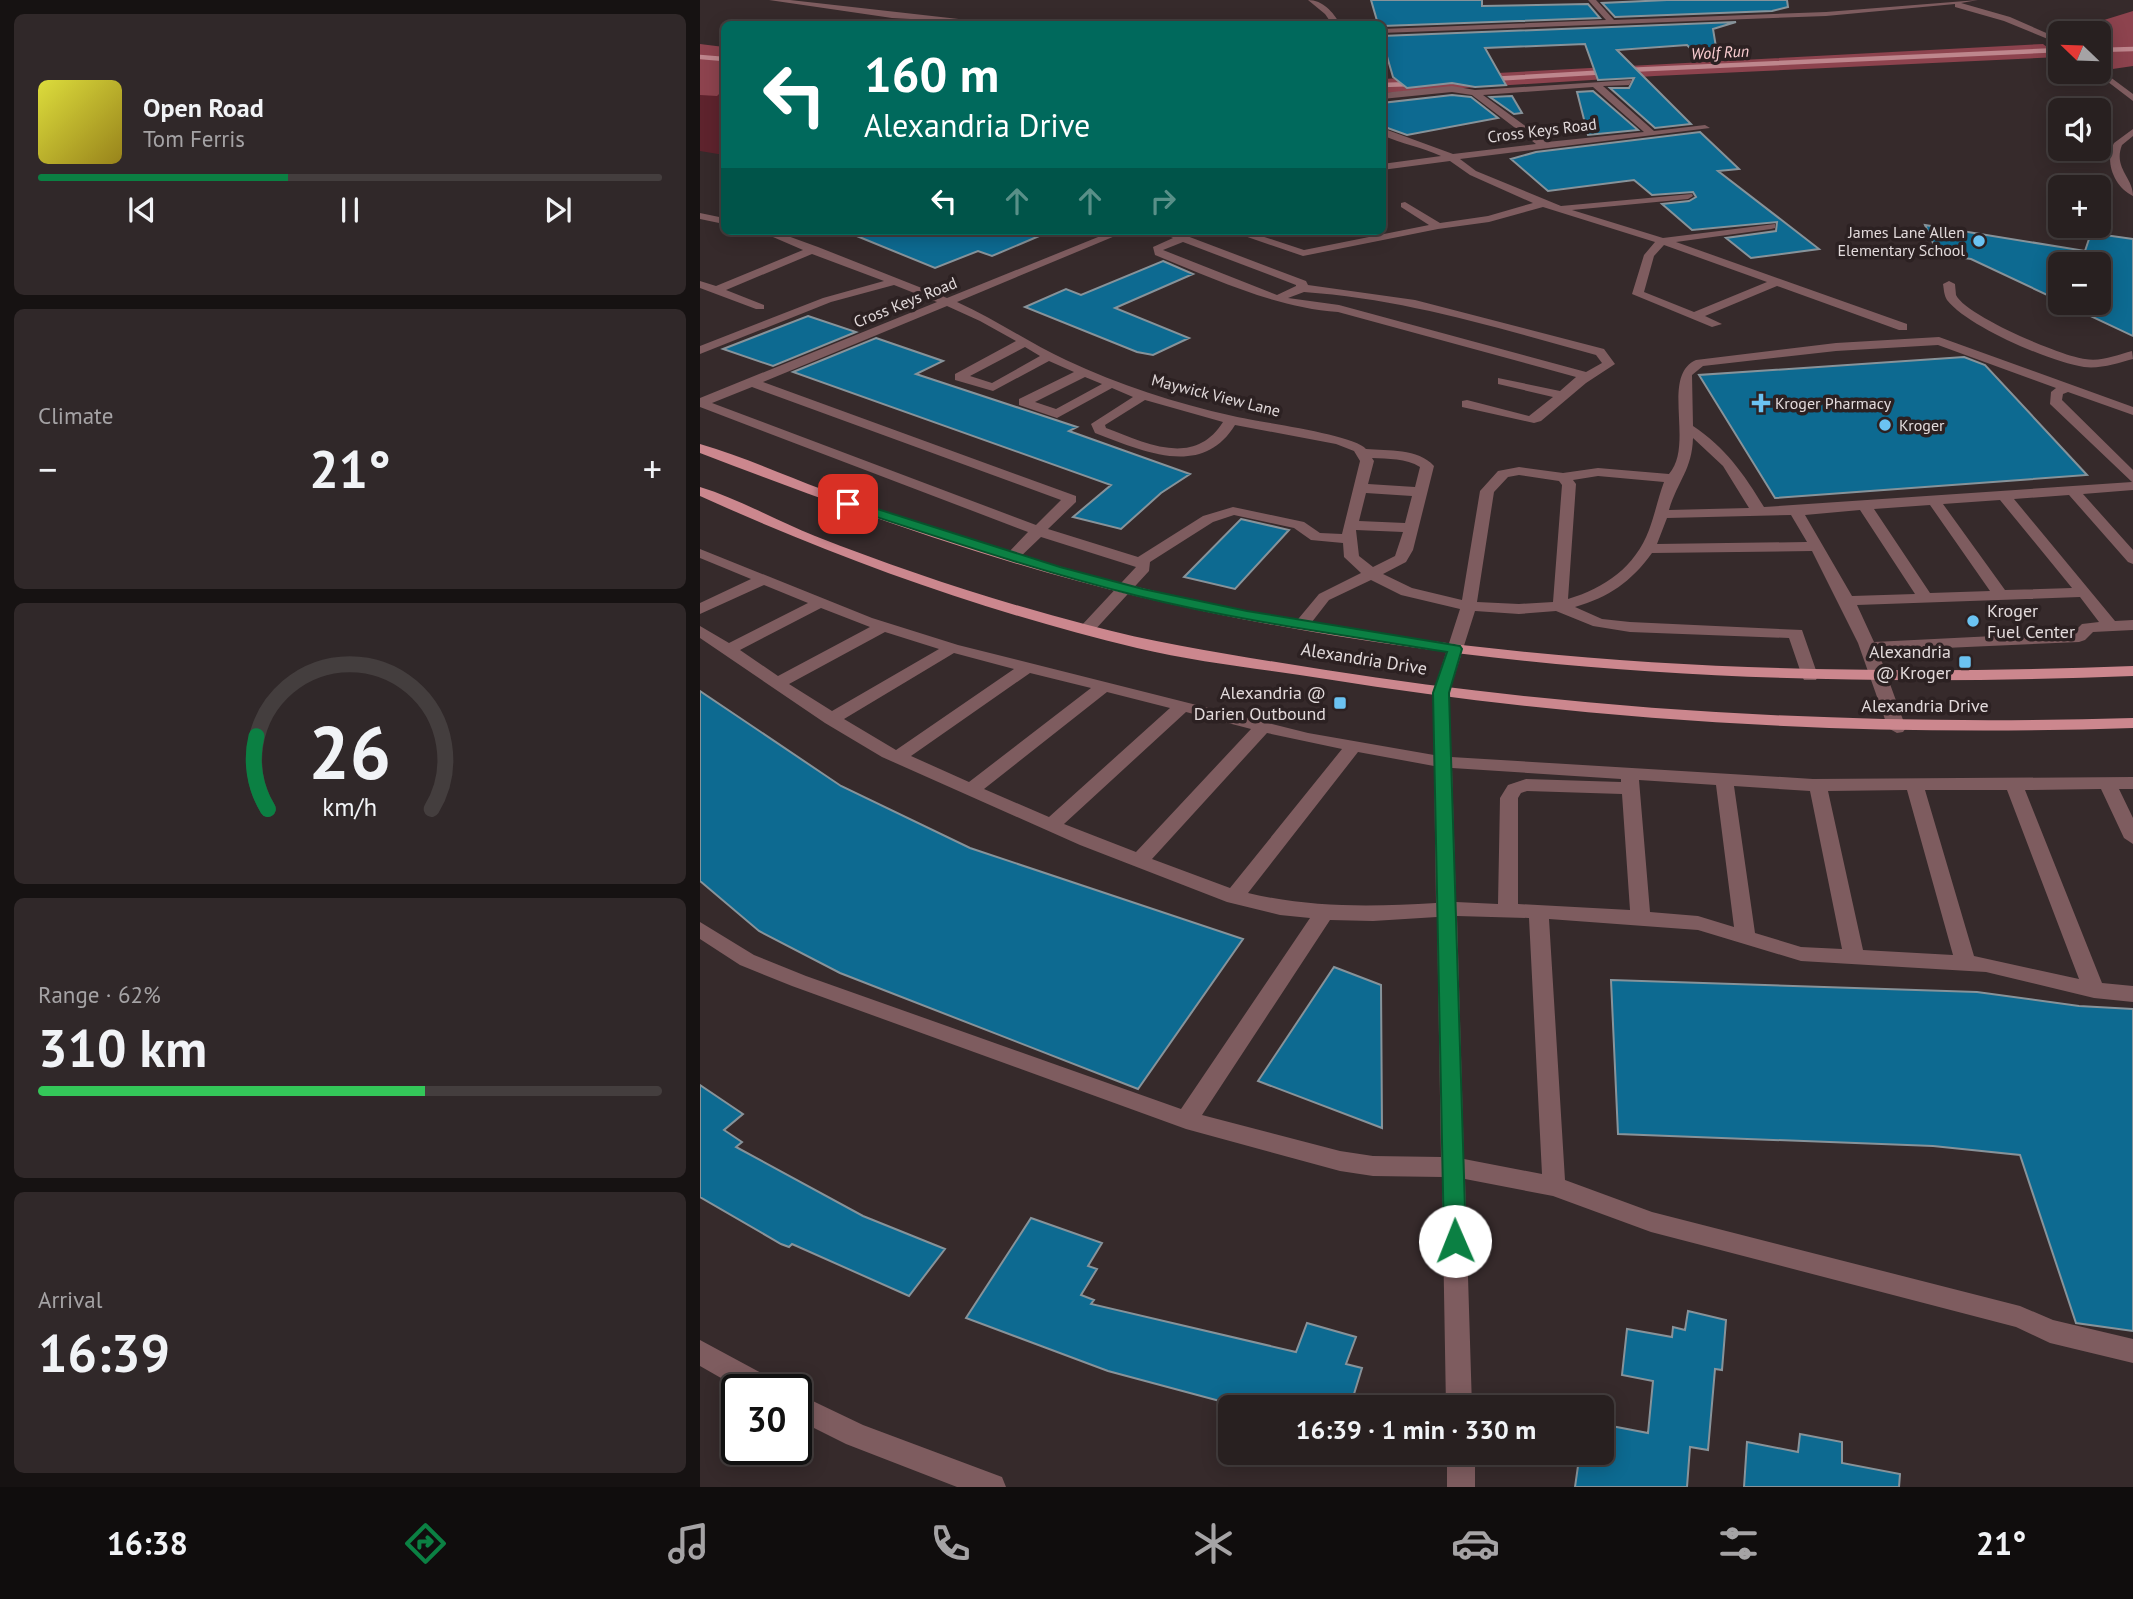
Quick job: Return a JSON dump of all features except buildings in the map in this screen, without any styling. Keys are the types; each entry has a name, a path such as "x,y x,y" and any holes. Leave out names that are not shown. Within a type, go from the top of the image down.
{"main road":[{"name":"Alexandria Drive","path":"700,448 896,521 1125,589 1302,624 1455,649 1707,671 1810,676 1882,677 2133,671"},
{"name":"Alexandria Drive","path":"700,491 769,523 889,570 976,599 1140,644 1441,693 1635,715 1897,727 2133,723"}],"street":[{"path":"773,0 969,21"},
{"path":"792,3 803,0"},
{"path":"1311,0 1328,12 1334,21"},
{"path":"1592,0 1612,22"},
{"path":"1938,0 2007,19 2048,37"},
{"path":"1386,31 1838,13 1974,0"},
{"path":"2111,80 2133,98"},
{"path":"1386,96 1452,89 1475,93 1629,82"},
{"path":"1595,84 1652,134"},
{"path":"1475,93 1544,145"},
{"name":"Cross Keys Road","path":"1386,166 1544,145 1705,128"},
{"path":"2133,132 2119,142 2113,153 2117,175 2133,193"},
{"path":"1386,133 1451,157 1473,173 1543,204 1662,242 1903,327"},
{"path":"1555,208 1688,196"},
{"path":"1247,235 1303,253 1438,226 1489,219 1543,204"},
{"path":"1405,205 1438,226"},
{"path":"700,216 721,220"},
{"path":"1716,324 1638,294 1649,255 1662,242 1771,226"},
{"name":"Maywick View Lane","path":"776,235 947,302 1049,356 1143,396 1231,420 1339,441 1365,453 1423,461 1427,466 1420,492"},
{"name":"Cross Keys Road","path":"700,403 1112,235"},
{"path":"1174,235 1303,283 1302,288"},
{"path":"1183,238 1157,249 1159,253 1277,299 1304,306 1339,309 1577,371 1583,375 1583,380"},
{"path":"716,290 814,248"},
{"path":"700,351 827,300 898,281"},
{"path":"1694,316 1777,282"},
{"path":"700,284 760,307"},
{"path":"1949,284 1950,296 1964,310 2015,338 2063,357 2102,364 2132,355"},
{"path":"1277,299 1302,288 1352,290 1406,301 1600,352 1609,364 1529,420 1467,404"},
{"path":"1365,453 1367,461 1350,532 1352,557 1371,575 1405,593 1469,606 1505,610 1560,607 1582,602 1609,589 1631,573 1648,549 1664,514 1673,479 1684,466 1686,375 1691,367 1772,354 1939,341 2133,411"},
{"path":"1024,342 959,377 993,387 1049,356"},
{"path":"1084,372 1024,402 1057,414 1112,383"},
{"path":"1502,381 1563,396"},
{"path":"751,382 1070,499 1012,557"},
{"path":"2068,387 2057,392 2055,401 2133,478"},
{"path":"1143,396 1098,424 1100,430 1165,454 1179,455 1215,442 1225,435 1231,420"},
{"path":"700,403 1038,531 1142,561 1208,519 1233,511 1299,525 1316,537 1411,528"},
{"path":"1684,426 1714,445 1735,469 1759,512"},
{"path":"1460,1395 1441,693 1469,606 1488,491 1492,482 1503,474 1519,471 1563,477 1598,472 1673,479"},
{"path":"1560,607 1569,484 1563,477"},
{"path":"1664,514 1795,511 2133,486"},
{"path":"1302,624 1324,597 1401,559 1420,492 1360,488"},
{"path":"2072,490 2133,559"},
{"path":"2003,495 2111,626"},
{"path":"1933,500 2001,595"},
{"path":"1864,506 1926,598"},
{"path":"1795,511 1818,546 1847,601 1882,677 1897,727"},
{"path":"1648,549 1818,546"},
{"path":"703,556 883,627 952,648 1263,727 1353,747 1443,762 1630,781"},
{"path":"1087,629 1144,568 1142,561"},
{"path":"700,609 761,580"},
{"path":"1847,601 2084,592"},
{"path":"729,650 819,603"},
{"path":"1560,607 1599,623 1630,627 1796,633 1810,676"},
{"path":"1868,647 2079,637 2088,627 2133,625"},
{"path":"778,683 883,627"},
{"path":"700,631 831,719 898,757 1051,825 1234,897 1280,908 1324,913 1373,914 1447,909 1539,912 1698,923 1801,954 2003,967 2094,990 2133,994"},
{"path":"831,719 952,648"},
{"path":"898,757 1027,667"},
{"path":"971,790 1103,687"},
{"path":"1051,825 1182,707"},
{"path":"1139,861 1263,727"},
{"path":"1234,897 1353,747"},
{"path":"1724,779 1746,938"},
{"path":"1508,911 1509,798 1514,789 1526,785 1724,779 1818,785 2133,783"},
{"path":"1630,781 1641,919"},
{"path":"1914,784 1966,963"},
{"path":"2014,784 2094,990"},
{"path":"2108,784 2133,838"},
{"path":"1818,785 1854,957"},
{"path":"1539,912 1553,1186"},
{"path":"1185,1121 1324,913"},
{"path":"700,929 747,960 799,981 1185,1121 1340,1161 1373,1166 1453,1167 1553,1186 1651,1222 2020,1317 2050,1331 2133,1351"},
{"path":"700,1352 739,1374"},
{"path":"812,1413 855,1435 992,1487"},
{"path":"1461,1465 1461,1487"}],"shaded area":[{"path":"2133,11 2133,66 2111,69 2111,21 2101,21"},
{"path":"700,44 721,47 721,92 717,96 700,95"},
{"path":"2043,44 2048,48 2048,58 1655,76 1386,93 1386,79"},
{"path":"721,46 721,154 700,151 700,52"}],"waterway":[{"name":"Wolf Run","path":"2111,50 2133,49"},
{"name":"Wolf Run","path":"1627,70 2048,51"},
{"name":"Wolf Run","path":"700,57 721,59"},
{"name":"Wolf Run","path":"1491,79 1608,72"},
{"name":"Wolf Run","path":"1386,85 1413,84"}],"place":[{"name":"James Lane Allen Elementary School","path":"1979,241"},
{"name":"Kroger Pharmacy","path":"1761,403"},
{"name":"Kroger","path":"1885,425"},
{"name":"Kroger Fuel Center","path":"1973,621"},
{"name":"Alexandria @ Kroger","path":"1965,662"},
{"name":"Alexandria @ Darien Outbound","path":"1340,703"}],"route":[{"path":"848,504 1055,570 1142,593 1247,615 1455,649 1441,693 1455,1241"}]}
